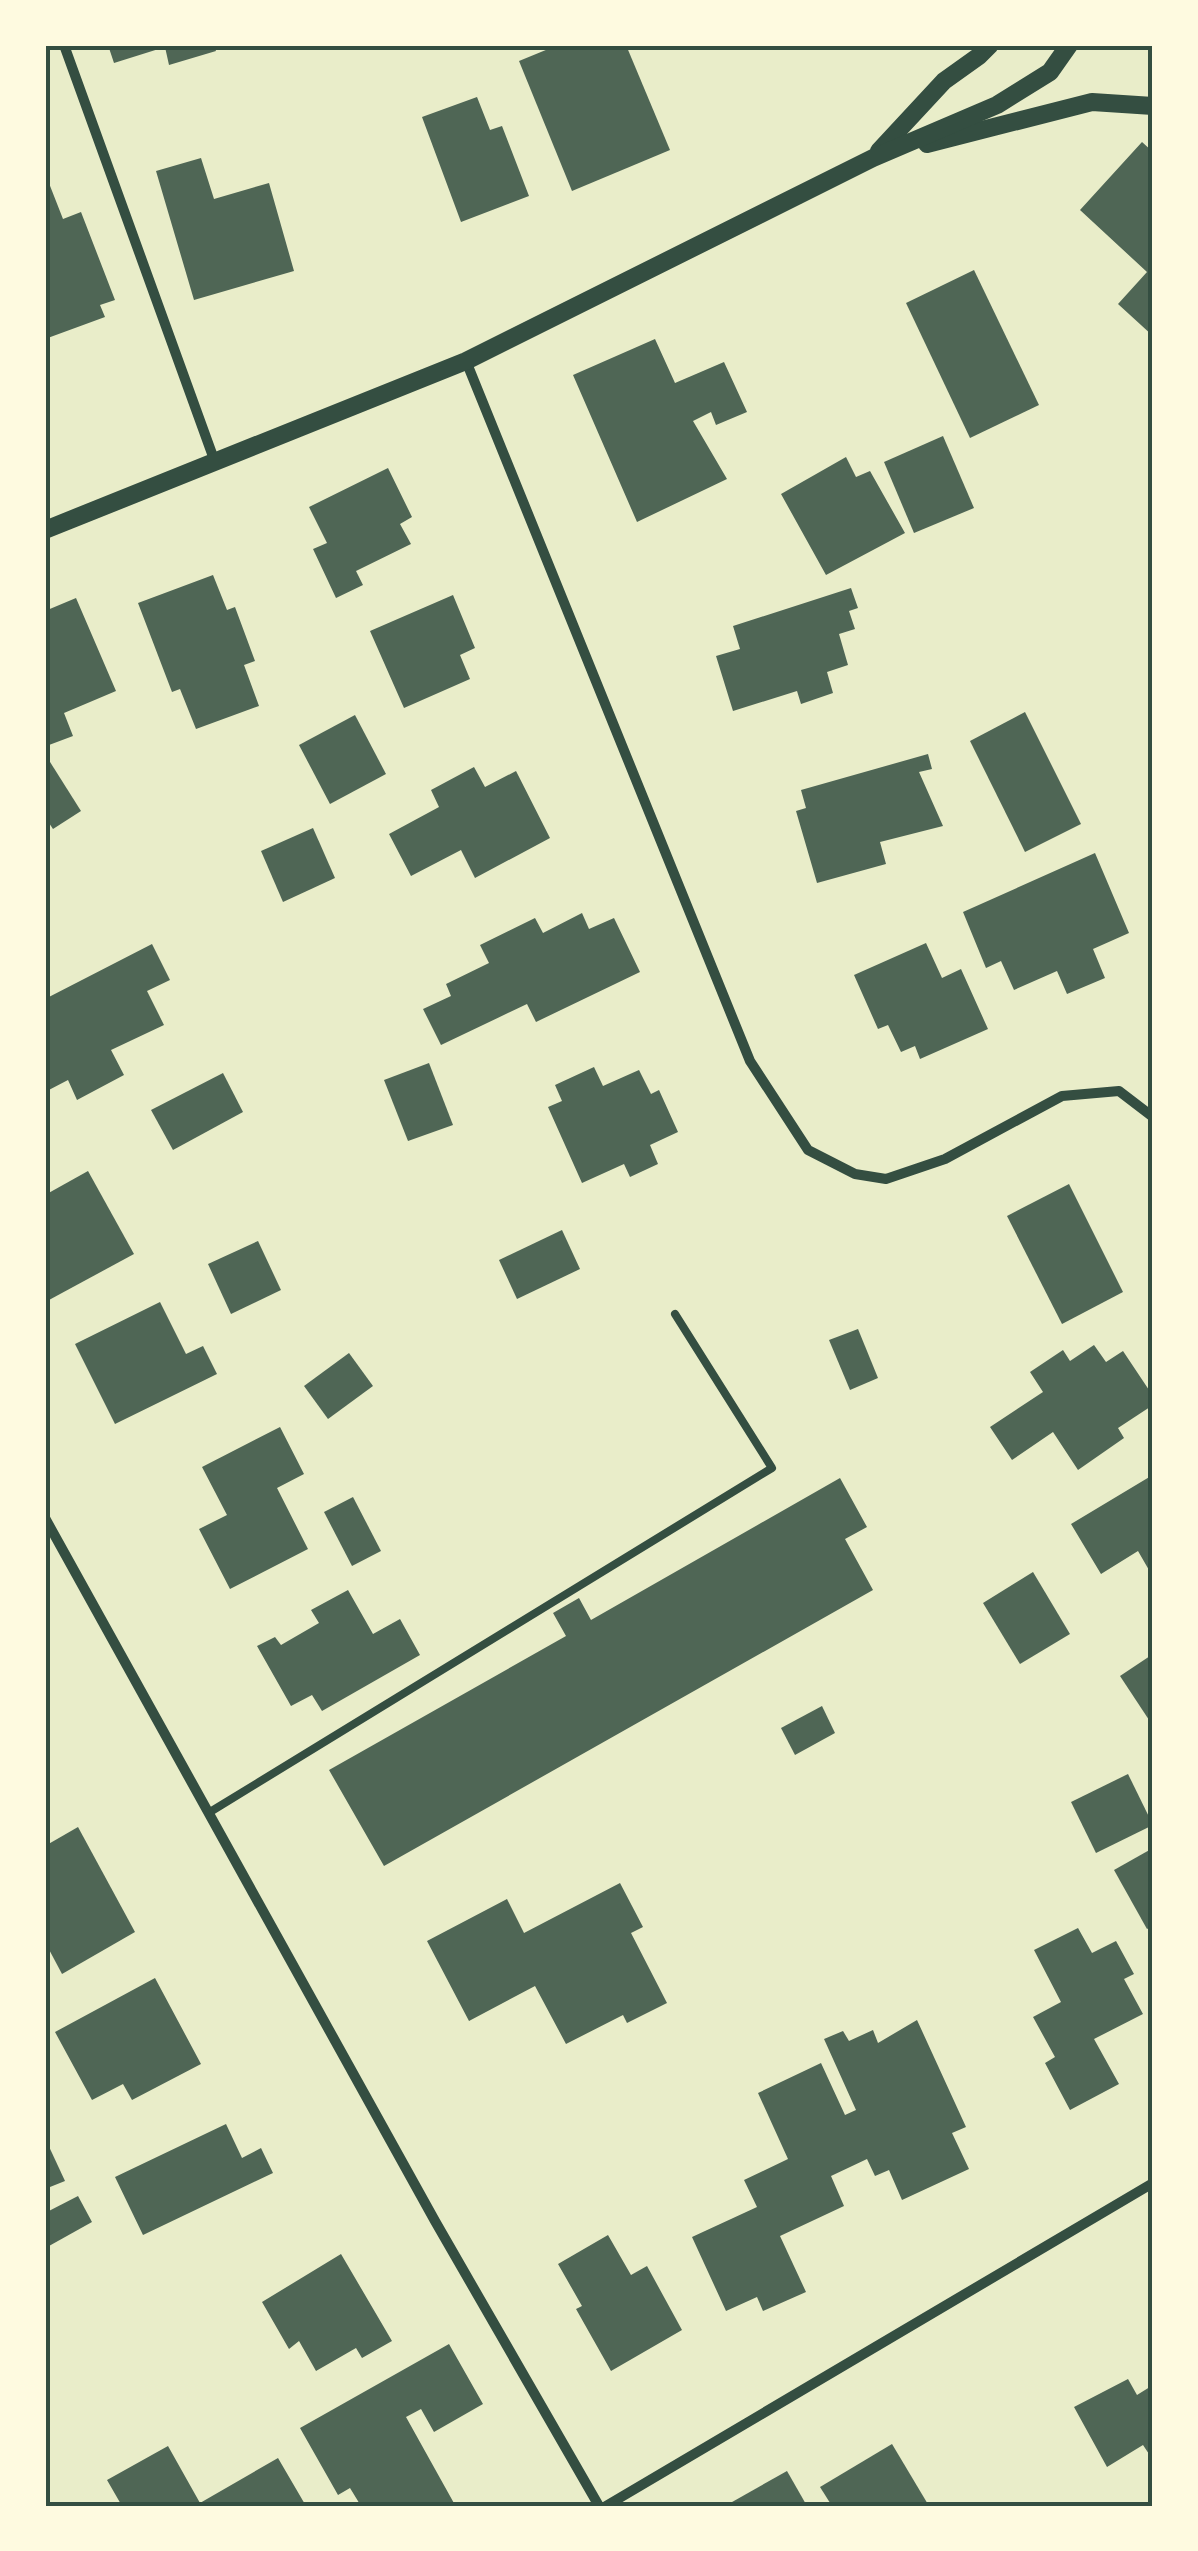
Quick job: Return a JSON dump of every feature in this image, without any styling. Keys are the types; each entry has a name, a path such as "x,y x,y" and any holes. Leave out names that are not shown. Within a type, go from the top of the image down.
{"street":[{"path":"64,45 216,462"},
{"path":"873,158 944,80 990,45"},
{"path":"45,530 466,361 873,158 997,105 1050,72 1069,45"},
{"path":"873,158 1092,102 1153,106"},
{"path":"466,361 750,1061 808,1150 855,1174 886,1179 945,1160 1062,1096 1119,1091 1153,1118"},
{"path":"45,1518 434,2221 602,2506 1153,2184"}],"lane":[{"path":"210,1812 772,1468 675,1314"}],"building":[{"path":"108,45 214,45 216,51 169,65 165,47 114,63"},
{"path":"558,45 626,45 670,150 572,191 519,61"},
{"path":"477,97 490,130 502,126 529,196 461,222 422,117"},
{"path":"1142,142 1153,152 1153,336 1118,304 1147,272 1080,210"},
{"path":"201,158 214,199 269,183 294,271 194,300 156,171"},
{"path":"45,173 63,219 81,212 115,300 100,305 105,317 45,339"},
{"path":"974,270 1039,405 970,438 906,303"},
{"path":"655,339 675,383 724,362 747,412 716,425 711,412 693,421 727,479 637,522 573,375"},
{"path":"943,436 974,508 914,533 884,462"},
{"path":"846,457 856,477 870,471 905,533 826,575 781,494"},
{"path":"388,468 412,517 400,524 411,544 356,571 363,585 336,598 313,549 327,543 309,507"},
{"path":"213,575 227,610 235,607 255,661 244,665 259,706 196,729 180,689 172,692 138,603"},
{"path":"851,588 858,608 849,611 855,629 839,634 848,665 827,672 833,693 801,704 797,691 733,711 716,656 740,649 733,626"},
{"path":"453,595 475,648 460,655 470,679 404,708 370,631"},
{"path":"76,598 116,691 64,713 73,736 49,745 45,734 45,611"},
{"path":"1025,712 1081,824 1025,852 970,741"},
{"path":"355,715 386,774 330,804 299,745"},
{"path":"45,754 81,811 53,829 45,817"},
{"path":"928,754 932,769 919,772 943,826 880,842 886,864 817,883 796,811 806,808 801,790"},
{"path":"474,767 485,787 516,771 550,838 475,878 461,850 411,876 389,834 439,807 431,790"},
{"path":"313,828 335,878 283,902 261,851"},
{"path":"1095,853 1129,933 1093,949 1105,978 1067,994 1057,971 1014,990 1001,961 986,968 963,912"},
{"path":"582,913 589,929 614,918 640,972 536,1022 527,1004 441,1045 423,1009 451,996 446,984 489,963 480,945 535,918 543,933"},
{"path":"926,943 942,978 961,969 988,1029 920,1059 915,1046 901,1052 888,1025 878,1029 854,975"},
{"path":"152,944 170,980 147,991 164,1025 111,1050 124,1075 77,1100 68,1080 45,1092 45,999"},
{"path":"429,1063 453,1125 408,1141 384,1080"},
{"path":"594,1067 603,1086 639,1070 651,1094 659,1090 678,1132 650,1145 658,1164 630,1177 624,1164 582,1183 548,1107 562,1101 555,1085"},
{"path":"223,1073 243,1112 173,1150 151,1110"},
{"path":"88,1171 134,1254 49,1300 45,1293 45,1195"},
{"path":"1069,1184 1123,1292 1062,1324 1007,1216"},
{"path":"562,1230 580,1269 517,1299 499,1260"},
{"path":"258,1241 281,1290 231,1314 208,1264"},
{"path":"160,1302 186,1354 203,1346 217,1374 115,1424 75,1344"},
{"path":"858,1329 878,1378 850,1390 829,1340"},
{"path":"1094,1345 1106,1362 1123,1351 1153,1396 1153,1405 1118,1428 1124,1438 1078,1470 1053,1432 1012,1460 990,1427 1043,1392 1030,1372 1063,1350 1070,1361"},
{"path":"349,1353 373,1386 328,1419 304,1386"},
{"path":"280,1427 304,1474 277,1488 308,1549 230,1589 199,1529 227,1515 202,1467"},
{"path":"1151,1476 1153,1577 1138,1551 1101,1574 1071,1524"},
{"path":"840,1478 867,1527 845,1539 873,1590 384,1866 329,1770 566,1636 553,1613 579,1598 591,1620"},
{"path":"353,1497 381,1551 352,1566 324,1512"},
{"path":"1033,1572 1070,1634 1020,1664 983,1603"},
{"path":"348,1590 373,1634 400,1619 420,1655 322,1711 312,1695 291,1706 257,1646 275,1637 281,1645 319,1623 311,1610"},
{"path":"1153,1654 1153,1726 1120,1676"},
{"path":"822,1706 835,1733 795,1755 781,1728"},
{"path":"1128,1774 1153,1825 1096,1853 1071,1802"},
{"path":"78,1827 135,1932 62,1974 45,1942 45,1846"},
{"path":"1153,1848 1153,1926 1147,1929 1114,1870"},
{"path":"620,1883 643,1927 631,1933 667,2003 627,2023 623,2015 566,2044 535,1986 469,2021 427,1941 507,1899 524,1933"},
{"path":"1078,1928 1092,1953 1116,1941 1134,1974 1124,1979 1143,2014 1094,2039 1119,2084 1070,2110 1045,2063 1055,2057 1033,2017 1061,2002 1034,1950"},
{"path":"155,1978 201,2064 132,2100 123,2084 92,2100 55,2032"},
{"path":"917,2020 966,2127 952,2133 969,2169 902,2200 889,2170 875,2176 867,2159 831,2176 844,2206 780,2236 806,2292 763,2311 757,2297 726,2311 692,2237 757,2207 744,2180 788,2159 758,2093 821,2063 845,2115 856,2110 824,2039 843,2031 849,2041 873,2030 878,2043"},
{"path":"226,2124 242,2158 261,2148 273,2173 143,2235 115,2177"},
{"path":"45,2138 65,2181 45,2189"},
{"path":"78,2196 92,2222 49,2246 45,2239 45,2213"},
{"path":"608,2235 631,2275 647,2266 682,2330 611,2371 576,2309 582,2306 558,2264"},
{"path":"341,2254 392,2341 362,2358 356,2348 316,2371 299,2341 289,2349 262,2302"},
{"path":"449,2344 483,2404 434,2432 421,2409 406,2417 455,2505 361,2506 350,2488 338,2495 300,2428"},
{"path":"1128,2379 1137,2395 1153,2385 1153,2460 1143,2445 1107,2467 1074,2407"},
{"path":"892,2444 929,2506 832,2506 820,2487"},
{"path":"168,2446 200,2503 278,2458 306,2506 122,2506 107,2480"},
{"path":"787,2471 807,2506 725,2506"}]}
